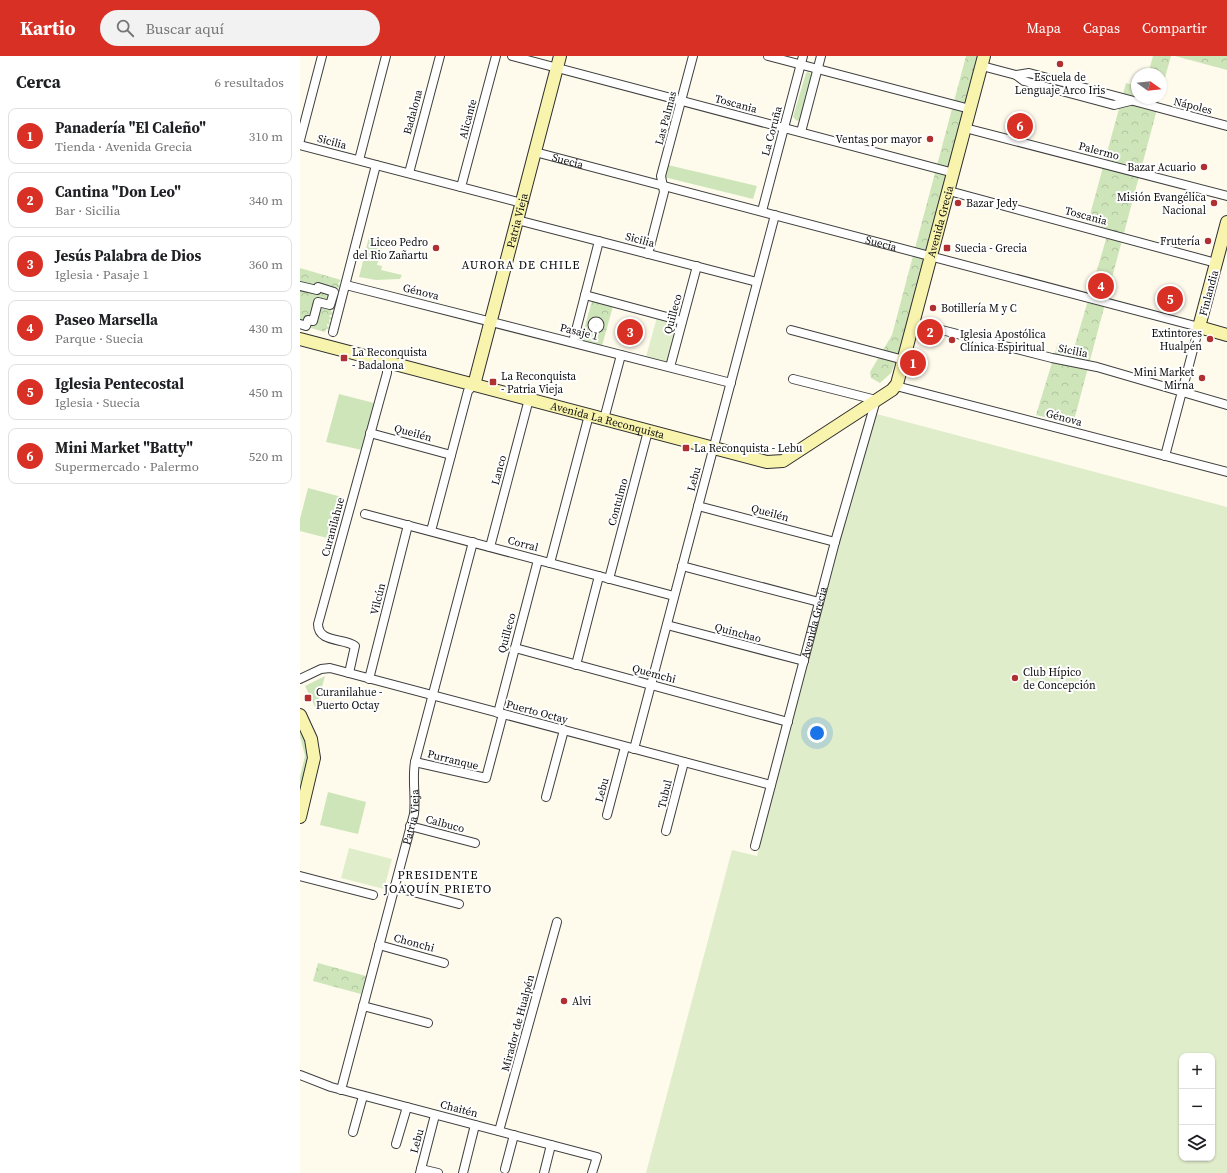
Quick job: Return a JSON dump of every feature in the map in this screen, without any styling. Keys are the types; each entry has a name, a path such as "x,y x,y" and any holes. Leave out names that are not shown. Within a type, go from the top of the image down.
{"main road":[{"name":"Avenida Grecia","path":"896,386 983,61"},
{"name":"Patria Vieja","path":"474,385 559,62"},
{"name":"Finlandia","path":"1200,327 1227,222"},
{"name":"Suecia","path":"1200,327 1227,335"},
{"name":"Avenida La Reconquista","path":"300,339 771,463 783,461 896,386"},
{"path":"300,715 311,739 314,758 300,817"}],"street":[{"path":"300,140 322,56"},
{"path":"359,160 386,56"},
{"name":"Badalona","path":"409,174 440,56"},
{"name":"Alicante","path":"462,187 496,56"},
{"name":"Toscania","path":"512,56 559,62 682,101 954,173"},
{"name":"Las Palmas","path":"662,185 661,176 694,56"},
{"path":"768,56 970,109"},
{"name":"La Coruña","path":"762,211 803,56"},
{"path":"801,132 821,56"},
{"name":"Nápoles","path":"983,61 1016,75 1029,73 1227,126"},
{"name":"Palermo","path":"965,128 1227,196"},
{"name":"Sicilia","path":"300,145 522,203"},
{"name":"Suecia","path":"535,152 1200,327"},
{"path":"333,332 376,165"},
{"path":"648,254 664,192 662,185"},
{"name":"Toscania","path":"949,191 1216,263"},
{"name":"Lebu","path":"634,749 775,214"},
{"name":"Sicilia","path":"518,220 757,282"},
{"path":"573,342 600,241"},
{"name":"Quilleco","path":"670,367 697,266"},
{"name":"Génova","path":"346,285 491,321"},
{"path":"300,286 317,290 318,287 334,292 330,305 318,302 313,321 308,320 306,326 300,324"},
{"path":"586,295 682,321"},
{"name":"Pasaje 1","path":"491,321 730,383"},
{"name":"Sicilia","path":"914,323 1052,358 1097,367 1227,405"},
{"name":"Finlandia","path":"1165,456 1200,327"},
{"path":"791,330 904,360"},
{"path":"604,419 621,355"},
{"name":"Curanilahue","path":"349,673 355,646 323,636 318,629 318,624 386,373 387,362"},
{"path":"793,379 876,400"},
{"path":"431,531 468,391 474,385"},
{"name":"Génova","path":"896,386 1227,472"},
{"name":"Lanco","path":"490,547 529,399"},
{"name":"Avenida Grecia","path":"755,846 835,542 876,400"},
{"path":"550,563 589,415"},
{"name":"Contulmo","path":"609,578 648,431"},
{"name":"Queilén","path":"370,433 451,455"},
{"name":"Queilén","path":"698,506 835,542"},
{"name":"Corral","path":"365,514 674,596"},
{"name":"Vilcún","path":"369,679 408,525"},
{"name":"Patria Vieja","path":"341,1090 410,826 416,798 414,774 415,762 473,542"},
{"name":"Quilleco","path":"486,778 514,648 538,560"},
{"path":"682,566 819,602"},
{"path":"576,665 599,576"},
{"name":"Quinchao","path":"666,625 804,662"},
{"name":"Quemchi","path":"514,648 788,722"},
{"name":"Puerto Octay","path":"300,679 324,668 349,673 771,785"},
{"path":"546,797 564,730"},
{"name":"Lebu","path":"607,815 625,747"},
{"name":"Purranque","path":"415,762 486,778"},
{"name":"Tubul","path":"666,831 684,762"},
{"name":"Calbuco","path":"410,826 475,843"},
{"path":"300,876 373,895"},
{"path":"394,886 459,904"},
{"name":"Mirador de Hualpén","path":"499,1131 557,922"},
{"name":"Chonchi","path":"379,945 444,963"},
{"path":"363,1006 428,1022"},
{"name":"Chaitén","path":"300,1075 341,1090 596,1157 592,1173"},
{"path":"353,1132 363,1096"},
{"path":"396,1144 407,1107"},
{"name":"Lebu","path":"420,1171 436,1115"},
{"path":"463,1173 476,1125"},
{"path":"505,1169 514,1135"},
{"path":"544,1173 551,1145"},
{"path":"420,1171 438,1173"}],"green space":[{"path":"966,56 978,56 903,344 891,373 880,383 871,378 870,372 892,335"},
{"path":"1153,56 1171,56 1167,70 1167,68 1150,68"},
{"path":"1175,56 1227,56 1227,70"},
{"path":"808,72 813,75 801,119 797,121 793,117 806,73"},
{"path":"1126,83 1131,84 1131,104 1158,104 1073,424 1036,415 1058,343 1074,348 1109,229 1088,222"},
{"path":"668,165 757,186 753,199 664,177"},
{"path":"369,237 384,240 377,265 382,266 381,270 402,275 400,279 376,280 359,277"},
{"path":"300,268 341,280 338,284 340,285 339,288 337,287 332,307 334,310 331,310 333,315 330,315 329,317 332,317 331,320 329,319 330,325 327,324 329,329 326,329 325,332 300,325"},
{"path":"592,301 613,306 602,346 581,340"},
{"path":"657,317 677,322 678,326 667,362 646,357"},
{"path":"339,394 374,403 362,450 326,442"},
{"name":"Club Hípico de Concepción","path":"873,413 1227,507 1227,1173 646,1173 732,850 757,856"},
{"path":"308,488 342,497 331,539 300,531 300,519"},
{"path":"325,676 316,709 305,686"},
{"path":"300,725 308,753 308,760 300,796 300,777 305,756 300,736"},
{"path":"328,792 366,802 358,834 320,825"},
{"path":"349,848 392,859 384,889 341,878"},
{"path":"318,963 366,976 361,994 313,981"}],"place":[{"name":"Escuela de Lenguaje Arco Iris","path":"1060,64"},
{"name":"Mini Market \"Batty\"","path":"1020,126"},
{"name":"Ventas por mayor","path":"930,139"},
{"name":"Bazar Acuario","path":"1204,167"},
{"name":"Bazar Jedy","path":"958,203"},
{"name":"Misión Evangélica Nacional","path":"1214,203"},
{"name":"Frutería","path":"1208,241"},
{"name":"Liceo Pedro del Rio Zañartu","path":"436,248"},
{"name":"Suecia - Grecia","path":"947,248"},
{"name":"Paseo Marsella","path":"1101,286"},
{"name":"Iglesia Pentecostal","path":"1170,299"},
{"name":"Botillería M y C","path":"933,308"},
{"name":"Jesús Palabra de Dios","path":"630,332"},
{"name":"Cantina \"Don Leo\"","path":"930,332"},
{"name":"Extintores Hualpén","path":"1210,339"},
{"name":"Iglesia Apostólica Clínica Espiritual","path":"952,340"},
{"name":"La Reconquista - Badalona","path":"344,358"},
{"name":"Panadería \"El Caleño\"","path":"913,363"},
{"name":"Mini Market Mirna","path":"1202,378"},
{"name":"La Reconquista - Patria Vieja","path":"493,382"},
{"name":"La Reconquista - Lebu","path":"686,448"},
{"name":"Club Hípico de Concepción","path":"1015,678"},
{"name":"Curanilahue - Puerto Octay","path":"308,698"},
{"name":"Alvi","path":"564,1001"}],"district":[{"name":"AURORA DE CHILE","path":"521,265"},
{"name":"PRESIDENTE JOAQUÍN PRIETO","path":"438,882"}]}
